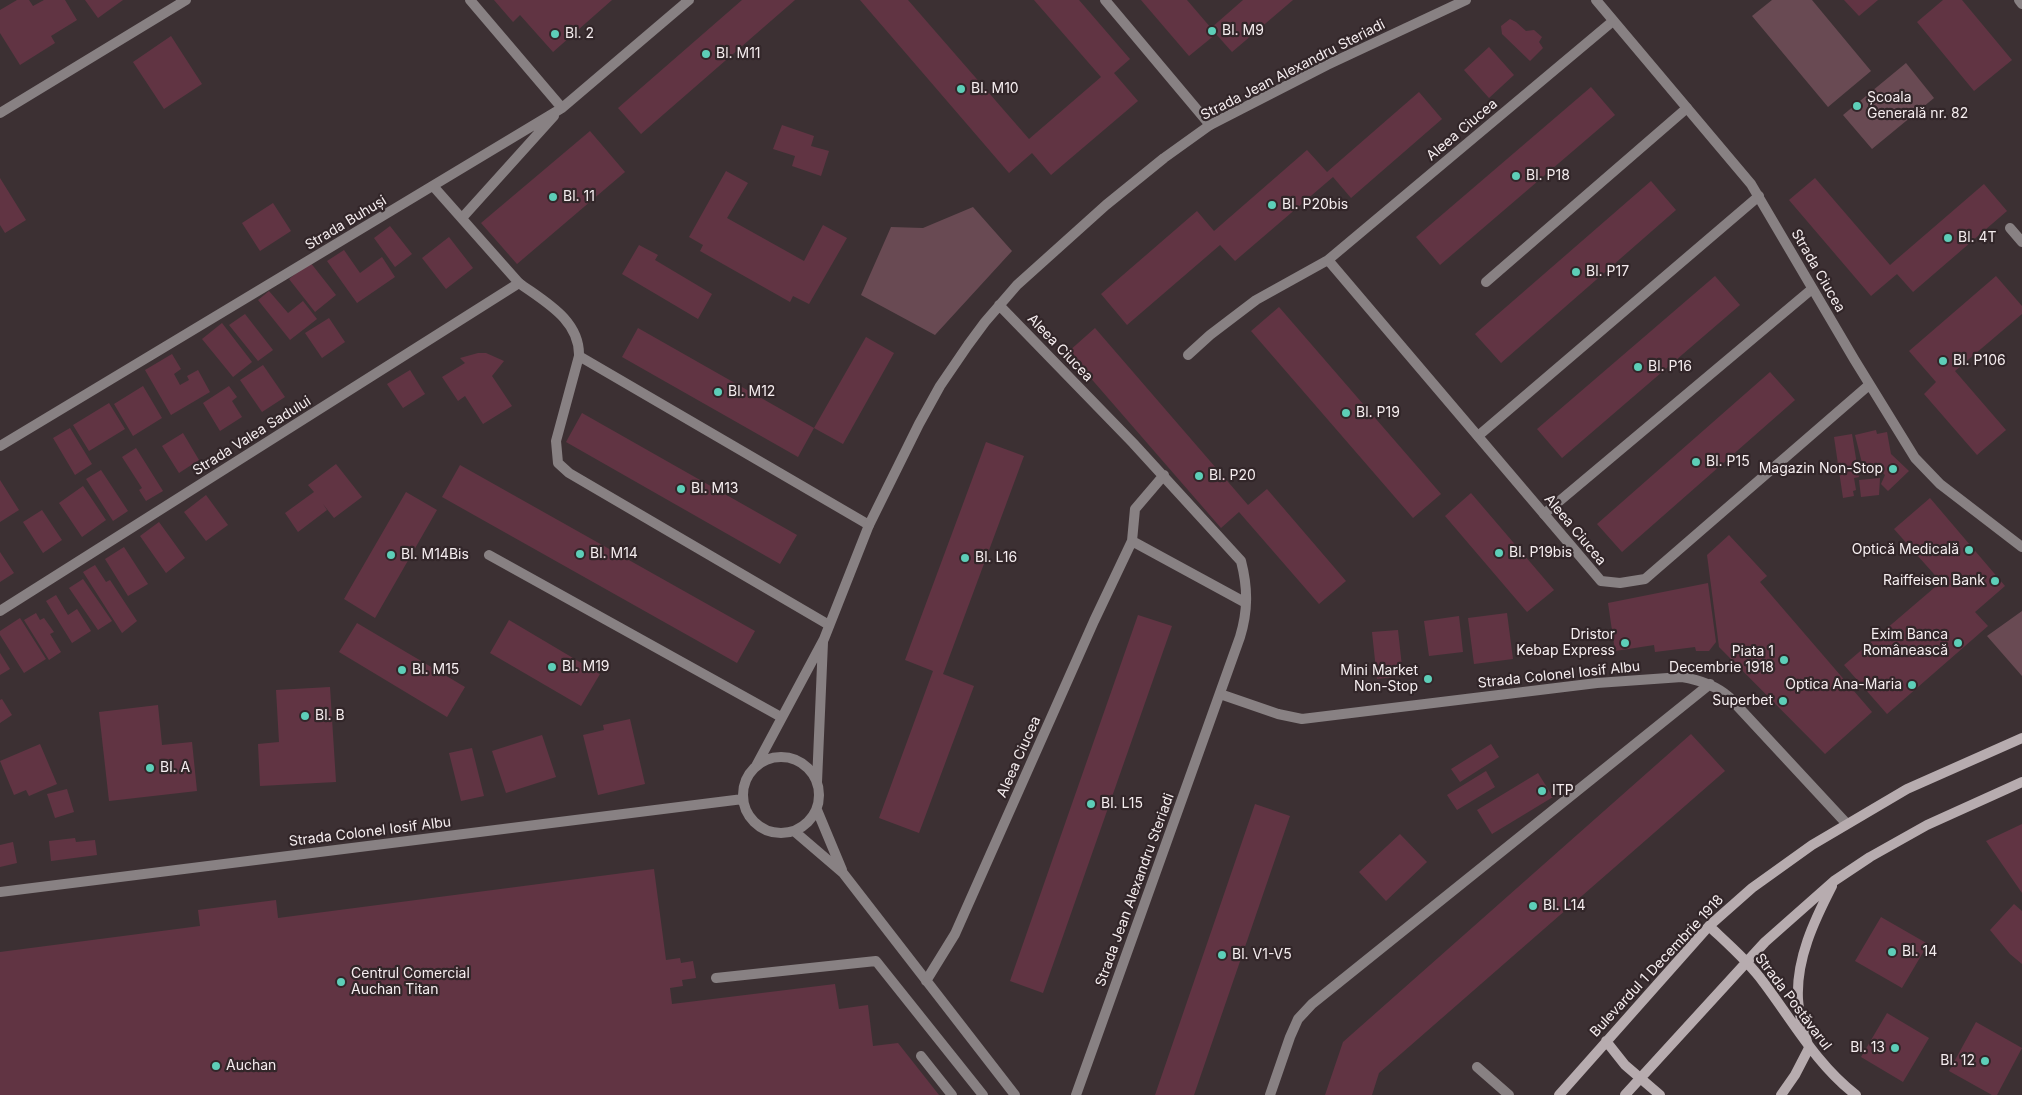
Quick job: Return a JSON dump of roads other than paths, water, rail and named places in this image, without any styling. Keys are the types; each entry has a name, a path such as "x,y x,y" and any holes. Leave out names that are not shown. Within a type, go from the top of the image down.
{"main road":[{"name":"Bulevardul 1 Decembrie 1918","path":"1559,1095 1709,926 1764,878 1846,823 1908,789 2022,738"},
{"path":"1625,1095 1746,962 1783,925 1834,881 1870,857 1927,825 2022,782"},
{"path":"1781,1095 1795,1075 1809,1048 1801,1020 1798,1000 1798,978 1810,934 1834,881"},
{"name":"Strada Postăvarul","path":"1709,926 1764,982 1809,1048 1826,1068 1856,1095"},
{"path":"1606,1041 1639,1079 1660,1095"}],"street":[{"path":"0,113 186,0"},
{"path":"462,218 562,108 470,0"},
{"name":"Strada Buhuși","path":"0,446 562,108 689,0"},
{"path":"1105,0 1210,125"},
{"name":"Strada Jean Alexandru Steriadi","path":"756,766 824,639 869,525 918,424 940,386 968,345 999,305 1037,266 1106,205 1164,158 1210,125 1327,65 1465,0"},
{"name":"Strada Ciucea","path":"1596,0 1759,196 1812,289 1904,442 1929,474 2022,547"},
{"path":"2019,0 2022,4"},
{"name":"Aleea Ciucea","path":"1188,355 1256,300 1328,260 1613,21"},
{"path":"1486,282 1687,108"},
{"path":"434,186 519,283 553,308 576,335 578,356 556,441 558,462 569,473 829,625"},
{"path":"1478,436 1759,196"},
{"path":"2010,228 2022,242"},
{"name":"Aleea Ciucea","path":"1328,260 1601,581 1620,583 1645,578 1869,385"},
{"name":"Strada Valea Sadului","path":"0,612 519,283"},
{"path":"1544,514 1812,289"},
{"name":"Aleea Ciucea","path":"999,305 1164,475 1241,561 1246,580 1245,619 1220,694"},
{"path":"578,356 869,525"},
{"name":"Aleea Ciucea","path":"926,981 955,934 1094,622 1132,542 1135,509 1164,475"},
{"path":"1132,542 1246,603"},
{"path":"489,555 781,717"},
{"name":"Strada Jean Alexandru Steriadi","path":"817,782 824,639"},
{"name":"Strada Colonel Iosif Albu","path":"1220,694 1278,714 1302,719 1597,683 1682,677 1710,684 1729,697 1846,823"},
{"path":"1270,1095 1298,1019 1312,1004 1710,684"},
{"name":"Strada Jean Alexandru Steriadi","path":"1076,1095 1220,694"},
{"path":"778,757 791,758 802,763 811,771 817,782 819,801 817,810 804,826 794,831 776,833 759,826 748,814 743,799 744,787 748,776 756,766 766,760 778,757"},
{"name":"Strada Colonel Iosif Albu","path":"0,892 743,799"},
{"path":"817,810 843,873"},
{"path":"794,831 843,873 1015,1095"},
{"path":"716,978 876,961 983,1095"},
{"path":"921,1056 952,1095"},
{"path":"1477,1067 1509,1095"}],"place":[{"name":"Bl. M9","path":"1212,31"},
{"name":"Bl. 2","path":"555,34"},
{"name":"Bl. M11","path":"706,54"},
{"name":"Bl. M10","path":"961,89"},
{"name":"Școala Generală nr. 82","path":"1857,106"},
{"name":"Bl. P18","path":"1516,176"},
{"name":"Bl. 11","path":"553,197"},
{"name":"Bl. P20bis","path":"1272,205"},
{"name":"Bl. 4T","path":"1948,238"},
{"name":"Bl. P17","path":"1576,272"},
{"name":"Bl. P106","path":"1943,361"},
{"name":"Bl. P16","path":"1638,367"},
{"name":"Bl. M12","path":"718,392"},
{"name":"Bl. P19","path":"1346,413"},
{"name":"Bl. P15","path":"1696,462"},
{"name":"Magazin Non-Stop","path":"1893,469"},
{"name":"Bl. P20","path":"1199,476"},
{"name":"Bl. M13","path":"681,489"},
{"name":"Optică Medicală","path":"1969,550"},
{"name":"Bl. P19bis","path":"1499,553"},
{"name":"Bl. M14","path":"580,554"},
{"name":"Bl. M14Bis","path":"391,555"},
{"name":"Bl. L16","path":"965,558"},
{"name":"Raiffeisen Bank","path":"1995,581"},
{"name":"Dristor Kebap Express","path":"1625,643"},
{"name":"Exim Banca Românească","path":"1958,643"},
{"name":"Piata 1 Decembrie 1918","path":"1784,660"},
{"name":"Bl. M19","path":"552,667"},
{"name":"Bl. M15","path":"402,670"},
{"name":"Mini Market Non-Stop","path":"1428,679"},
{"name":"Optica Ana-Maria","path":"1912,685"},
{"name":"Superbet","path":"1783,701"},
{"name":"Bl. B","path":"305,716"},
{"name":"Bl. A","path":"150,768"},
{"name":"ITP","path":"1542,791"},
{"name":"Bl. L15","path":"1091,804"},
{"name":"Bl. L14","path":"1533,906"},
{"name":"Bl. 14","path":"1892,952"},
{"name":"Bl. V1-V5","path":"1222,955"},
{"name":"Centrul Comercial Auchan Titan","path":"341,982"},
{"name":"Bl. 13","path":"1895,1048"},
{"name":"Bl. 12","path":"1985,1061"},
{"name":"Auchan","path":"216,1066"}]}
